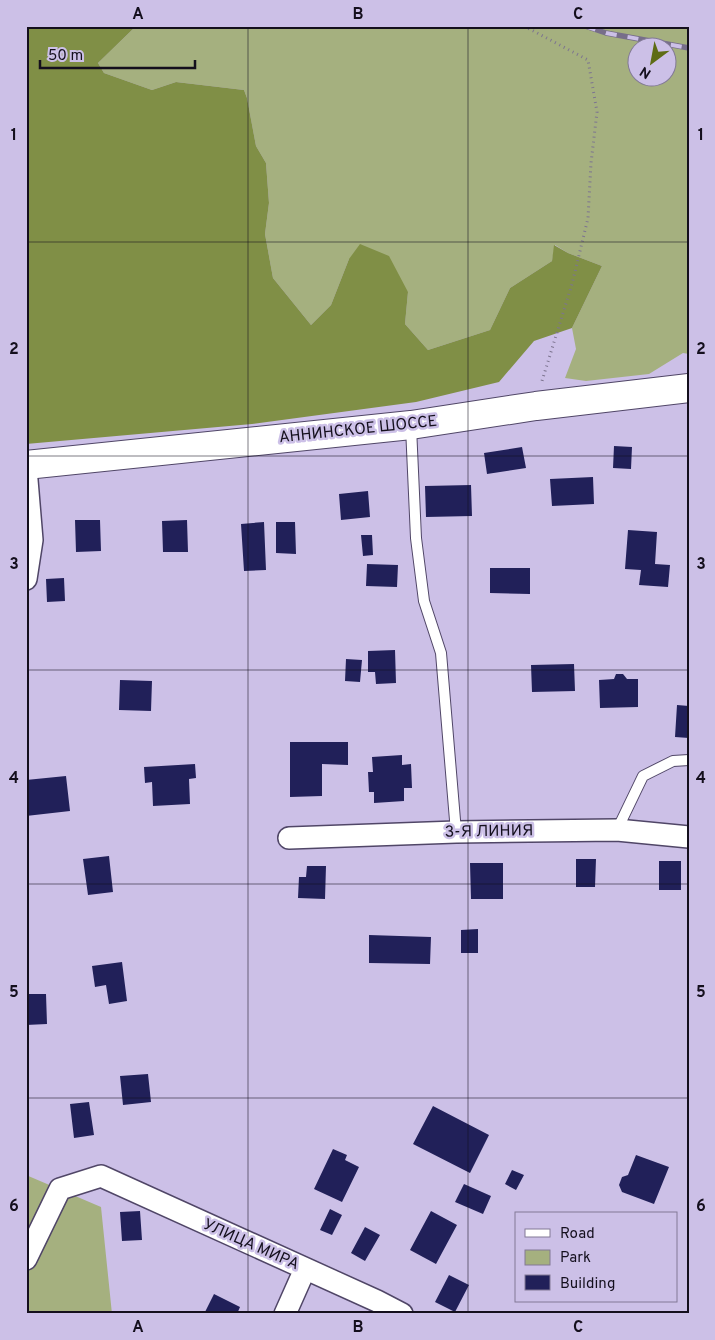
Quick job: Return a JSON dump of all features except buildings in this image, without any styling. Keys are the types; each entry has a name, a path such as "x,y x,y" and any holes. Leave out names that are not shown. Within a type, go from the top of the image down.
{"main road":[{"name":"АННИНСКОЕ ШОССЕ","path":"26,467 411,425 536,406 689,388"}],"street":[{"path":"26,467 32,540 26,579"},
{"name":"3-Я ЛИНИЯ","path":"289,838 456,832 617,830 689,837"},
{"name":"УЛИЦА МИРА","path":"26,1259 60,1189 100,1176 402,1314"},
{"path":"285,1314 305,1269"}],"lane":[{"path":"411,425 416,538 424,601 441,652 456,832"},
{"path":"617,830 642,776 672,761 689,760"}],"path":[{"path":"524,26 588,60 596,112 588,218 572,284 542,378 536,406"}],"green space":[{"path":"26,26 140,26 133,29 98,63 104,73 152,90 176,82 244,90 256,146 266,163 269,203 265,234 273,278 311,325 331,305 349,259 360,244 389,256 408,292 405,324 428,350 490,330 510,288 552,261 554,245 568,253 602,266 572,328 534,341 499,382 416,402 252,424 26,444"},
{"path":"140,26 689,26 689,354 683,353 649,374 586,381 565,378 576,349 572,328 602,266 568,253 555,245 552,261 510,288 490,330 428,350 405,324 408,292 349,259 331,305 311,325 273,278 265,234 269,203 266,163 256,146 244,90 176,82 152,90 104,73 98,63 133,29"},
{"path":"26,1175 101,1207 112,1314 26,1314"}],"railway":[{"path":"585,26 606,33 689,48"}]}
